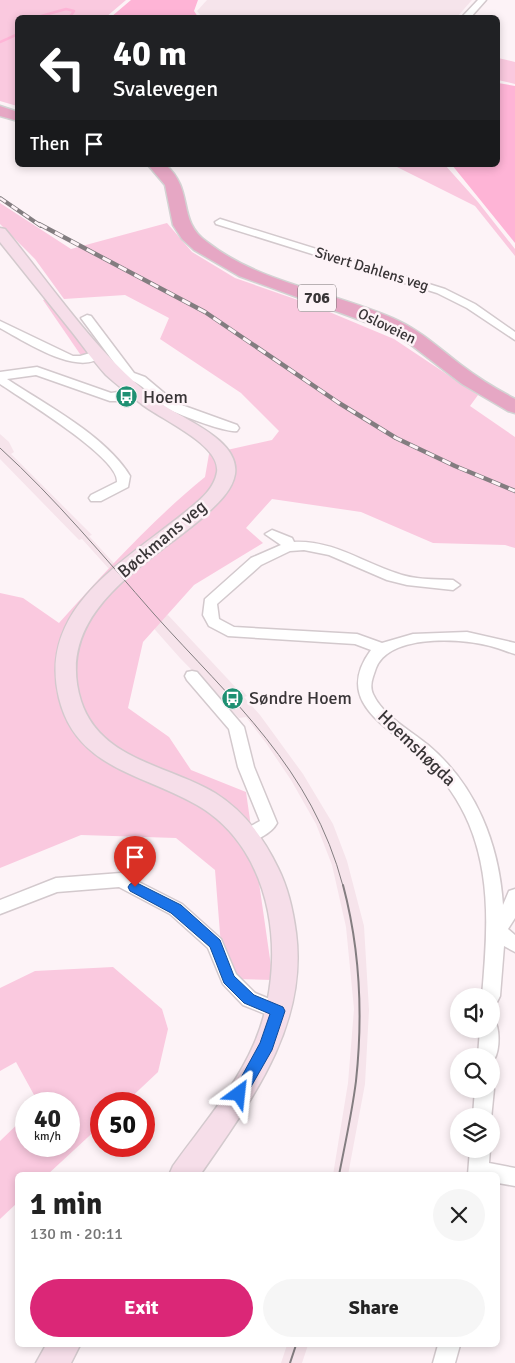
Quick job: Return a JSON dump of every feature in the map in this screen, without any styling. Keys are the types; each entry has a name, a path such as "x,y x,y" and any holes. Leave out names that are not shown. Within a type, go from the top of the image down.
{"highway":[{"path":"0,111 15,116"},
{"name":"Osloveien","path":"158,167 175,184 180,226 187,235 202,247 261,279 354,310 394,326 422,343 471,381 515,407"}],"main road":[{"name":"Bøckmans veg","path":"0,232 97,355 156,408 204,436 218,448 226,462 225,477 204,506 116,577 90,605 80,619 68,648 67,690 72,706 85,732 107,754 208,800 222,810 248,836 263,860 271,877 282,919 285,952 278,1011 267,1045 239,1094 185,1172"},
{"path":"52,1363 64,1347"}],"street":[{"path":"468,15 482,0"},
{"name":"Sivert Dahlens veg","path":"220,222 441,291 471,306 515,337"},
{"path":"87,318 128,381"},
{"path":"0,324 70,359 81,360 97,355"},
{"path":"0,377 37,371 110,398 122,397 128,381 138,377 162,398 182,411 205,418 219,426 234,428"},
{"path":"0,377 95,444 116,463 124,476 123,484 112,492 96,498"},
{"path":"272,534 286,541 288,546"},
{"path":"453,585 410,582 325,548 288,546 272,552 255,562 210,602 210,616 217,627 233,632 357,640 382,649 428,636 468,637 505,644 515,649"},
{"name":"Hoemshøgda","path":"382,649 373,657 363,681 365,692 372,705 428,754 457,785 477,824 491,871 496,930 492,988"},
{"path":"192,676 236,726 246,767 269,824 248,836"},
{"path":"0,907 56,885 121,880 176,909 215,944 229,979 249,999 278,1011"},
{"path":"515,896 505,921 496,930 515,945"},
{"path":"478,1172 479,1158"},
{"path":"500,1175 515,1177"},
{"path":"444,1363 448,1347"}],"shaded area":[{"path":"0,0 126,0 108,15 15,15 15,105 0,101"},
{"path":"131,0 198,0 194,11 197,15 113,15"},
{"path":"207,0 472,0 459,15 200,15 197,11"},
{"path":"500,58 515,62 515,84 500,80"},
{"path":"500,83 515,86 515,243 454,167 500,167"},
{"path":"397,167 447,167 478,202 515,249 515,256 475,206"},
{"path":"0,203 71,249 167,223 192,252 235,278 315,306 394,339 478,395 470,406 515,437 515,548 505,545 433,543 361,512 272,499 246,528 263,543 194,585 143,642 128,708 169,737 191,770 246,792 273,980 235,979 221,946 215,870 176,838 81,835 0,868 0,593 23,598 59,623 147,529 205,477 209,454 272,440 279,431 241,393 160,339 169,318 125,295 64,299 35,259 0,224"},
{"path":"46,299 86,351 86,354 80,354 43,300"},
{"path":"0,434 9,442 14,452 11,454 92,535 89,536 163,617 168,615 239,691 242,690 247,696 244,697 260,715 303,774 333,824 347,861 364,926 369,1010 365,1084 349,1172 333,1172 348,1083 354,1009 346,927 332,865 316,824 291,780 246,717 239,718 180,658 149,623 155,620 82,539 79,540 0,459"},
{"path":"113,967 162,1009 168,1029 158,1072 137,1092 90,1092 90,1135 80,1144 80,1092 32,1092 16,1062 0,1071 0,988 35,971"},
{"path":"15,1127 15,1157 66,1157 50,1172 15,1172 15,1205 0,1219 0,1141"},
{"path":"286,1347 307,1347 302,1363 281,1363"}],"waterway":[{"path":"45,15 66,9 74,11 71,15"},
{"path":"0,42 15,35"}],"tram line":[{"path":"0,448 60,508 266,738 290,771 311,806 329,844 343,886"},
{"path":"340,1172 356,1081 359,1032 356,958 349,909 343,885"},
{"path":"290,1363 295,1347"}],"railway":[{"path":"0,198 41,226"},
{"path":"39,224 205,312 339,403 396,438 455,466 515,491"}],"place":[{"name":"Hoem","path":"127,397"},
{"name":"Søndre Hoem","path":"233,698"}],"route":[{"path":"135,887 176,909 215,944 229,979 249,999 278,1011 267,1045 239,1094"}]}
